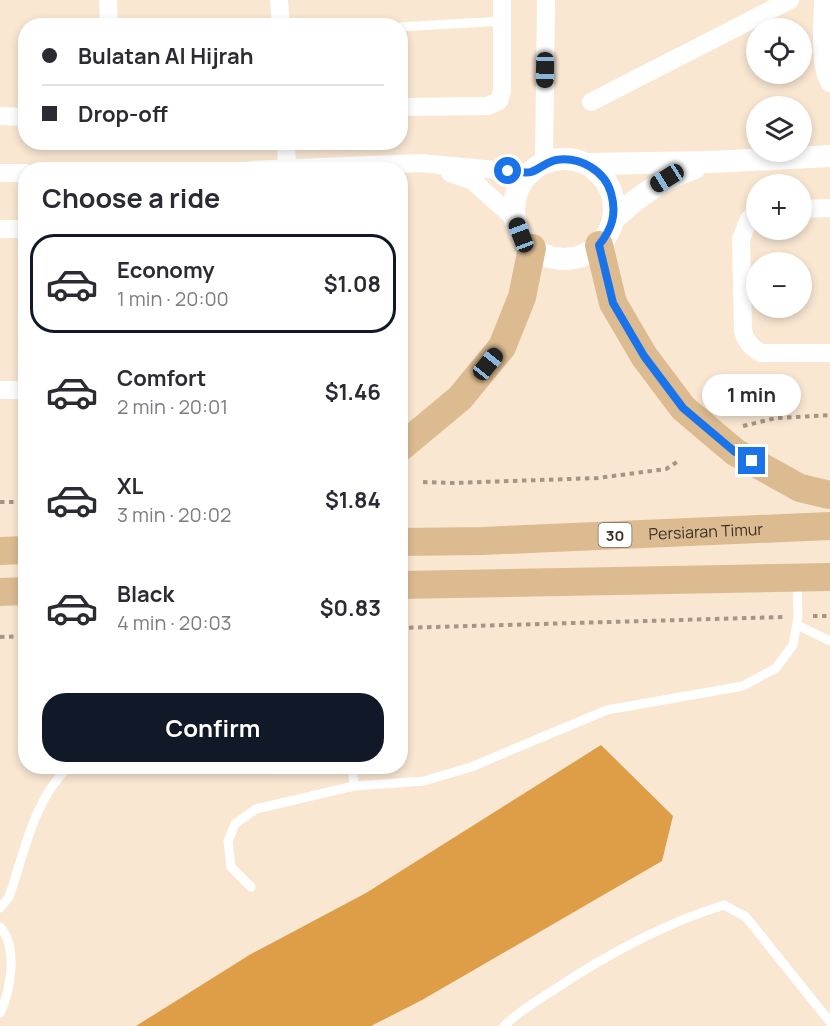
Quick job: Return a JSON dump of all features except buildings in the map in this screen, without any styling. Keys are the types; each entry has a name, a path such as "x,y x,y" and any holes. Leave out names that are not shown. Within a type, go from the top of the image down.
{"main road":[{"path":"599,245 613,303 644,356 683,408 735,452 800,488 830,495"},
{"path":"408,441 460,398 502,347 522,297 532,248"},
{"name":"Persiaran Timur","path":"408,543 830,526"},
{"path":"0,551 18,550"},
{"path":"408,585 830,578"},
{"path":"0,592 18,591"}],"street":[{"path":"108,0 109,18"},
{"path":"279,0 280,18"},
{"path":"408,107 488,106 499,101 502,91 502,0"},
{"path":"546,0 537,168 520,186 515,202 515,219 521,235 532,248 552,257 573,258 587,254 599,245 608,233 614,219 614,203 610,187 600,174 587,164"},
{"path":"591,102 790,0"},
{"path":"823,0 824,63 826,78 830,83"},
{"path":"0,116 18,117"},
{"path":"408,164 537,168 558,160 573,160 587,164 711,162 830,156"},
{"path":"614,219 638,197 667,178 711,162"},
{"path":"420,163 473,181 515,219"},
{"path":"0,173 18,173"},
{"path":"812,209 830,208"},
{"path":"746,226 741,239 745,340 761,353 830,353"},
{"path":"0,229 18,229"},
{"path":"0,390 18,390"}],"lane":[{"path":"408,27 502,21"},
{"path":"251,887 231,867 228,841 235,824 256,809 354,786 424,781 471,767 607,710 743,686 776,668 793,645 798,621 797,578"},
{"path":"798,621 830,641"},
{"path":"0,908 9,897 32,824 41,804 61,774"},
{"path":"353,774 354,786"},
{"path":"504,1026 515,1015 586,968 692,914 723,905 746,917 830,1022"},
{"path":"0,927 7,934 11,951 10,974 0,1013"}],"path":[{"path":"743,426 776,418 830,415"},
{"path":"423,482 598,478 666,469 680,460"},
{"path":"0,502 18,502"},
{"path":"408,628 798,621 830,616"},
{"path":"0,637 18,636"}],"shaded area":[{"path":"601,745 673,816 662,861 422,1000 371,1026 136,1026 251,954 366,893"}],"route":[{"path":"508,171 530,173 544,164 558,160 573,160 587,164 600,174 610,187 614,203 614,219 599,245 613,303 644,356 683,408 735,452 752,461"}]}
